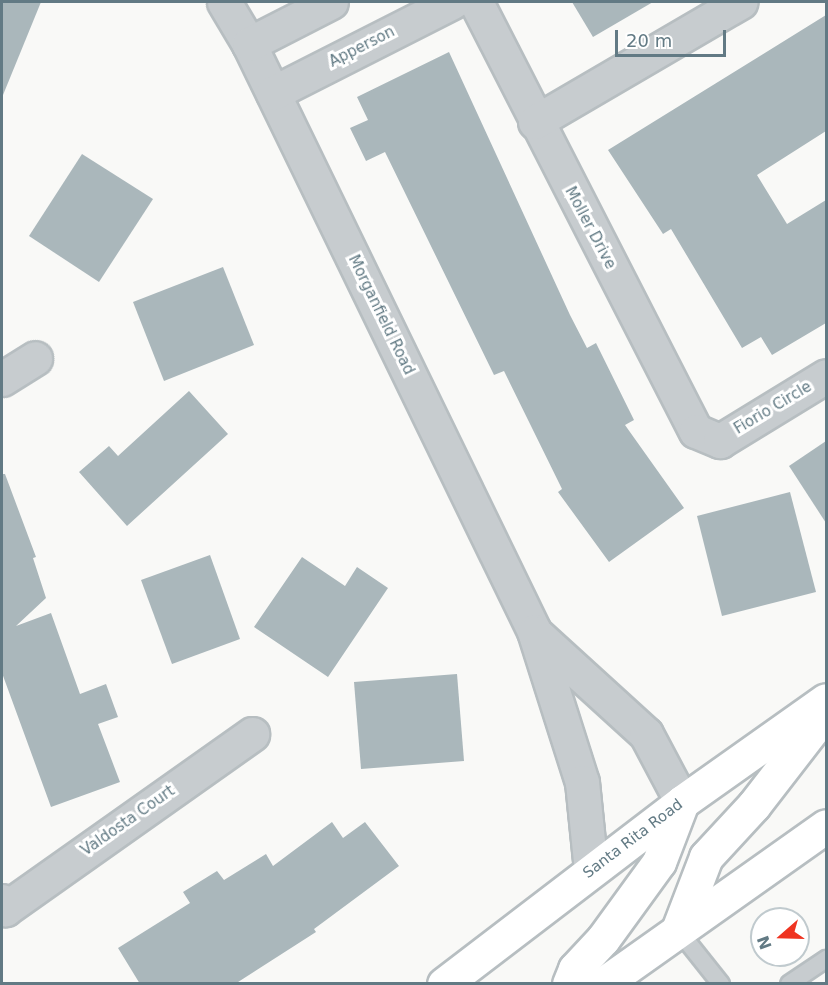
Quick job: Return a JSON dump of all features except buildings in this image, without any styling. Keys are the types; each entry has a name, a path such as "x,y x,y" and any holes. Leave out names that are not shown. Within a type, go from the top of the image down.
{"main road":[{"name":"Santa Rita Road","path":"444,984 682,802 826,700"},
{"path":"678,930 706,857 754,805 826,711"},
{"path":"569,984 575,969 603,939 659,862 682,802"},
{"path":"603,984 826,826"}],"street":[{"name":"Morganfield Road","path":"224,2 249,44 534,631 582,782 591,871"},
{"path":"249,44 331,2"},
{"name":"Apperson","path":"273,93 452,2"},
{"name":"Moller Drive","path":"476,2 535,122 696,431 720,441"},
{"path":"535,122 740,2"},
{"path":"2,379 35,358"},
{"name":"Fiorio Circle","path":"720,441 826,376"},
{"name":"Morganfield Road","path":"534,631 646,734 682,802"},
{"name":"Valdosta Court","path":"3,905 252,734"}],"lane":[{"path":"678,930 721,984"},
{"path":"789,984 826,959"}]}
